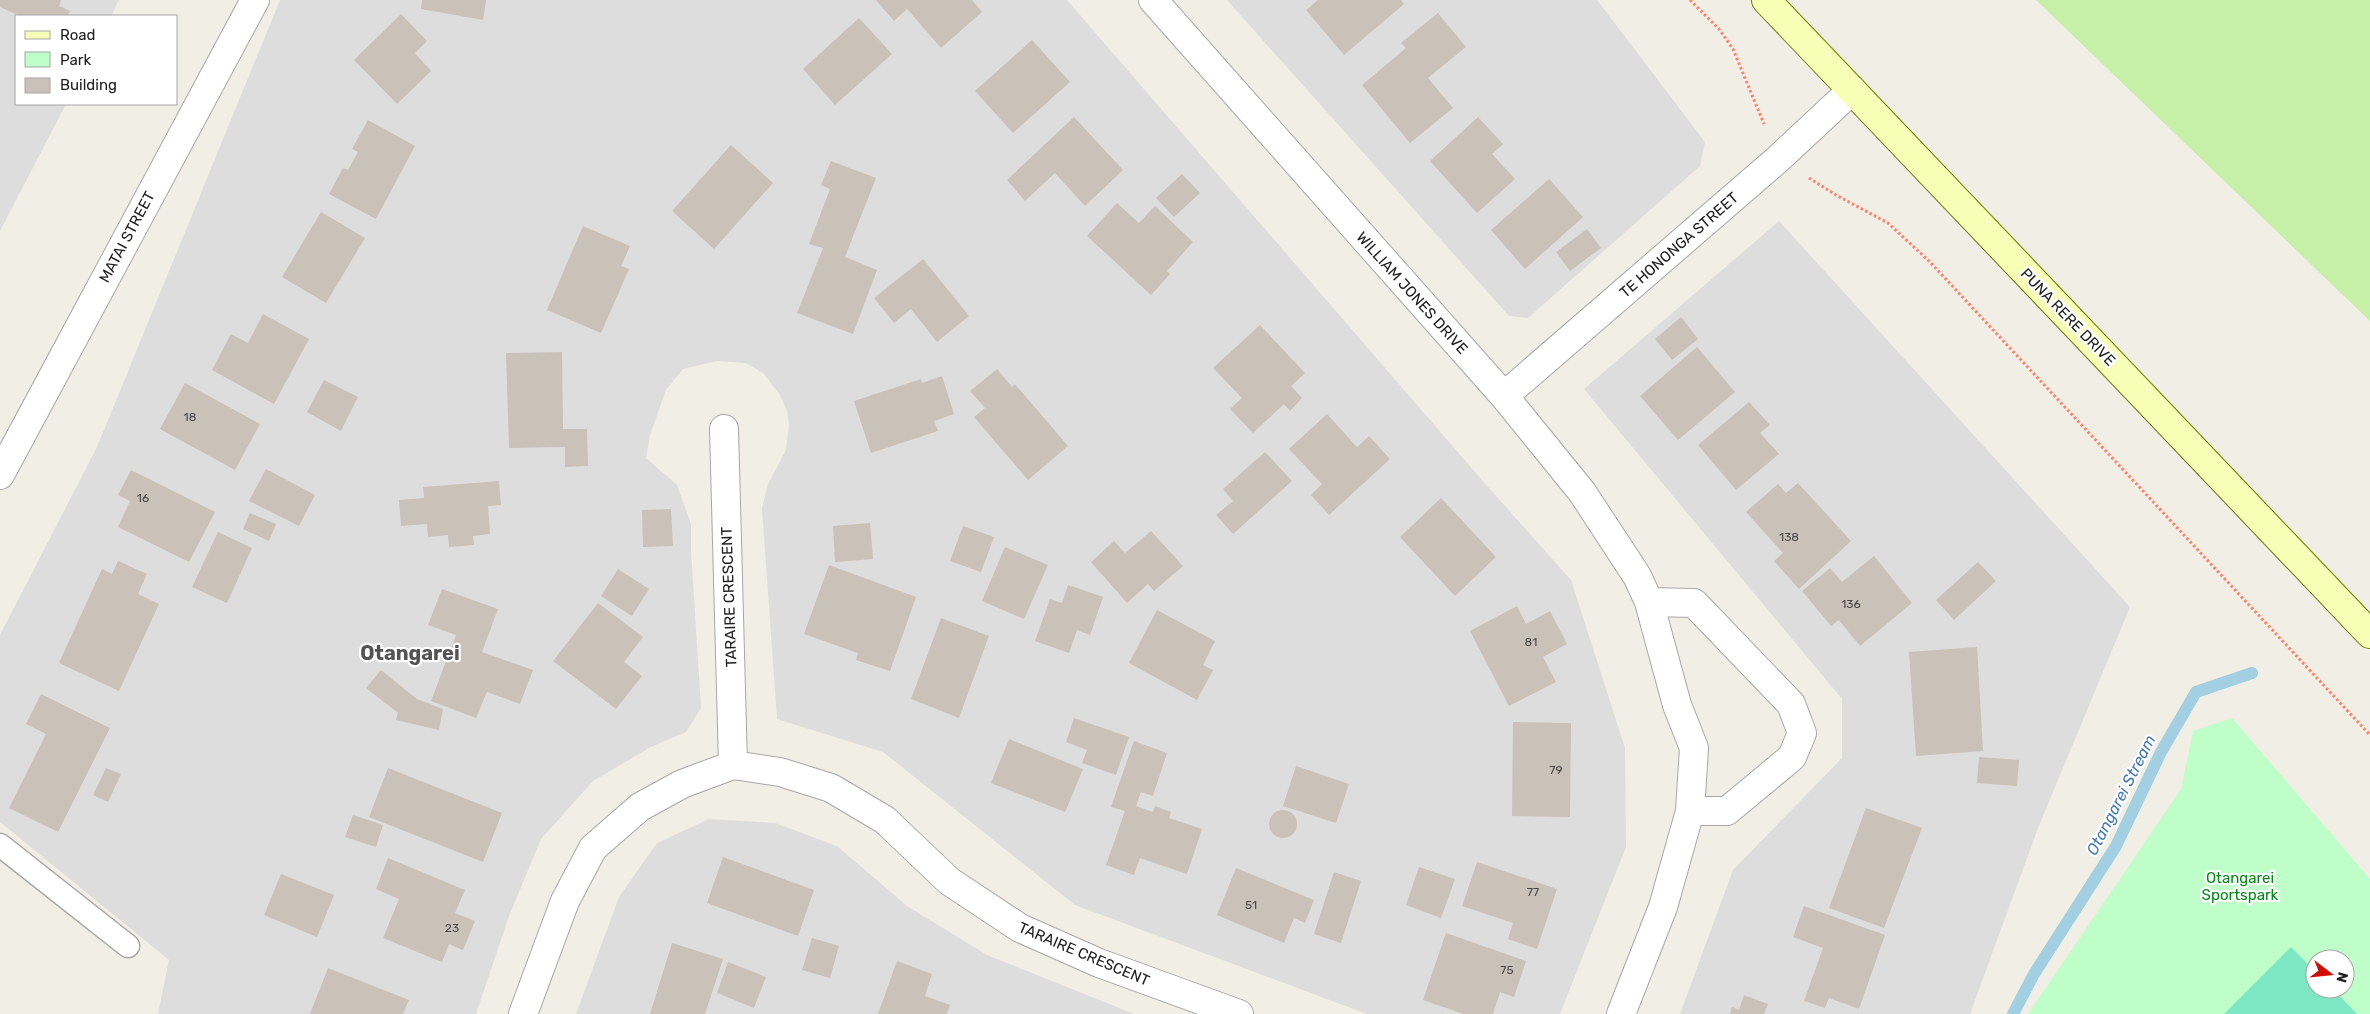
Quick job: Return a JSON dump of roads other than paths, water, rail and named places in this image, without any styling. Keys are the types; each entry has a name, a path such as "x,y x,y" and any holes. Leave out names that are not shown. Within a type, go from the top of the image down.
{"main road":[{"name":"PUNA RERE DRIVE","path":"1766,0 2370,634"}],"street":[{"name":"MATAI STREET","path":"0,475 254,0"},
{"name":"WILLIAM JONES DRIVE","path":"1153,0 1504,396 1582,492 1637,576 1649,602 1677,705 1694,748 1690,811 1663,907 1621,1014"},
{"name":"TE HONONGA STREET","path":"1504,396 1778,159 1852,90"},
{"name":"TARAIRE CRESCENT","path":"724,429 733,765"},
{"path":"1649,602 1694,603 1791,704 1802,732 1792,757 1727,811 1690,811"},
{"name":"TARAIRE CRESCENT","path":"523,1014 565,901 593,848 640,807 682,784 733,765 780,772 831,788 885,820 949,881 1020,928 1099,963 1239,1014"}],"lane":[{"path":"0,845 128,946"}],"waterway":[{"name":"Otangarei Stream","path":"2013,1014 2034,974 2116,846 2161,752 2196,692 2252,673"}],"district":[{"name":"Otangarei","path":"410,653"}],"park label":[{"name":"Otangarei Sportspark","path":"2240,886"}]}
